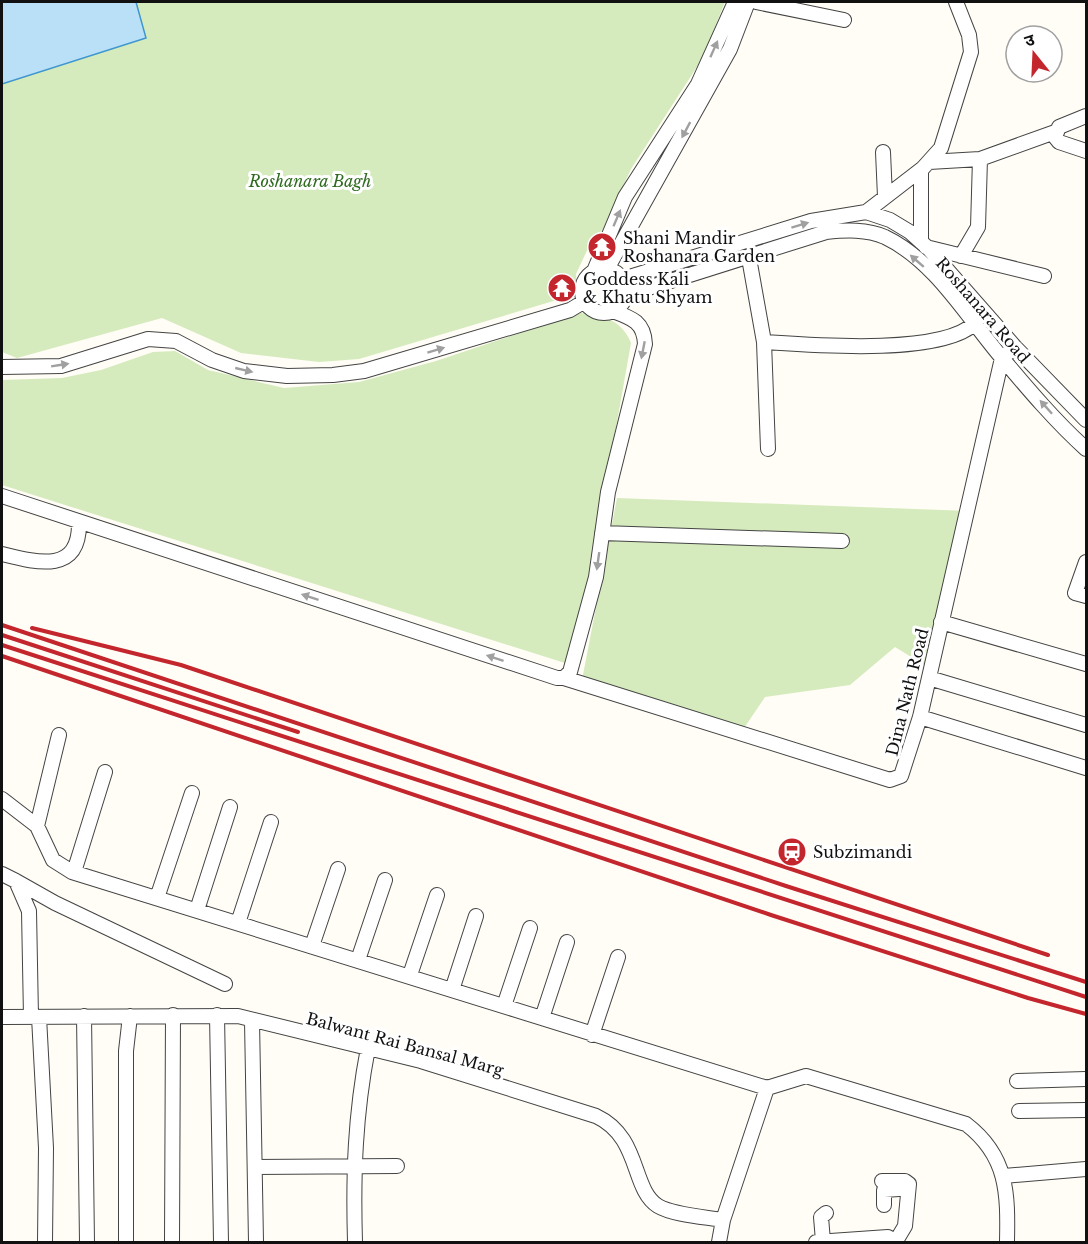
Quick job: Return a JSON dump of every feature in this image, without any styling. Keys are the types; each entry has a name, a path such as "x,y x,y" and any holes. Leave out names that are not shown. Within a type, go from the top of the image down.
{"street":[{"path":"600,270 625,197 698,84 735,2"},
{"path":"2,496 557,678 564,678 570,672 596,577 608,492 645,344 642,328 636,319 613,311 599,312 585,302 583,286 600,270 730,49 748,2"},
{"path":"756,2 844,20"},
{"path":"623,279 811,221 866,212 925,166 941,148 971,52 969,36 956,2"},
{"path":"925,166 980,159 1055,132 1059,127 1086,116"},
{"path":"1055,132 1059,142 1086,151"},
{"path":"882,152 885,197"},
{"path":"961,256 978,227 980,159"},
{"path":"925,166 924,244 961,256 1044,276"},
{"name":"Roshanara Road","path":"866,212 890,220 924,244 1015,347 1086,420"},
{"name":"Roshanara Road","path":"626,295 826,232 847,230 883,236 897,244 932,274 1002,358 1086,448"},
{"path":"749,258 764,342 768,449"},
{"path":"600,270 616,272 623,279 626,295 623,303 613,311"},
{"path":"2,367 61,366 148,339 176,340 212,360 244,371 287,376 333,375 364,371 418,356 570,310 585,302"},
{"path":"764,342 814,345 921,344 957,336 975,324"},
{"path":"1002,358 1015,347"},
{"name":"Dina Nath Road","path":"564,678 896,780 904,771 920,717 1002,358"},
{"path":"2,554 31,562 59,560 76,548 79,539 79,522"},
{"path":"602,533 842,541"},
{"path":"1086,562 1075,593 1086,597"},
{"path":"941,622 1086,664"},
{"path":"929,678 1086,725"},
{"path":"920,717 1086,768"},
{"path":"37,826 59,735"},
{"path":"74,872 105,772"},
{"path":"156,898 192,793"},
{"path":"2,799 37,826 53,860 63,869 410,975 592,1035 767,1088 796,1077 806,1076 966,1124 979,1134 1004,1176 1008,1194 1007,1242"},
{"path":"197,910 230,807"},
{"path":"238,923 271,822"},
{"path":"312,946 338,869"},
{"path":"2,874 55,903 225,984"},
{"path":"358,960 385,880"},
{"path":"16,882 29,911 46,1148 45,1242"},
{"path":"410,975 437,895"},
{"path":"452,990 476,916"},
{"path":"504,1006 530,928"},
{"path":"542,1018 567,942"},
{"path":"592,1035 618,957"},
{"path":"172,1242 173,1015"},
{"path":"217,1015 221,1242"},
{"path":"84,1016 87,1242"},
{"path":"126,1242 126,1052 130,1016"},
{"name":"Balwant Rai Bansal Marg","path":"2,1017 238,1016 421,1061 607,1121 622,1135 648,1194 657,1206 723,1220"},
{"path":"252,1021 256,1242"},
{"path":"355,1242 353,1166 357,1107 368,1048"},
{"path":"1017,1081 1086,1079"},
{"path":"719,1242 723,1220 767,1088"},
{"path":"1019,1111 1086,1110"},
{"path":"255,1167 397,1166"},
{"path":"1004,1176 1086,1170"},
{"path":"826,1213 821,1217 820,1242 888,1237 896,1242 905,1226 909,1184 905,1181 882,1181"},
{"path":"884,1205 884,1190 910,1189"}],"green space":[{"name":"Roshanara Bagh","path":"2,2 725,2 702,59 631,169 603,229 591,242 576,274 577,294 359,359 319,362 241,353 162,318 17,358 2,352"},
{"path":"580,313 611,320 623,329 631,343 586,596 568,664 2,485 2,380 62,378 101,370 153,352 175,351 208,370 284,388 359,382 436,361"},
{"path":"617,498 969,511 937,673 895,647 850,685 765,697 742,731 582,680"}],"water":[{"path":"2,2 136,2 146,38 2,84"}],"railway":[{"path":"2,625 786,886 1086,982"},
{"path":"32,628 181,665 1048,955"},
{"path":"2,635 298,732"},
{"path":"2,645 1086,997"},
{"path":"2,656 771,915 1028,998 1086,1014"}],"place":[{"name":"Shani Mandir Roshanara Garden","path":"602,247"},
{"name":"Goddess Kali & Khatu Shyam","path":"562,288"},
{"name":"Subzimandi","path":"792,852"}]}
